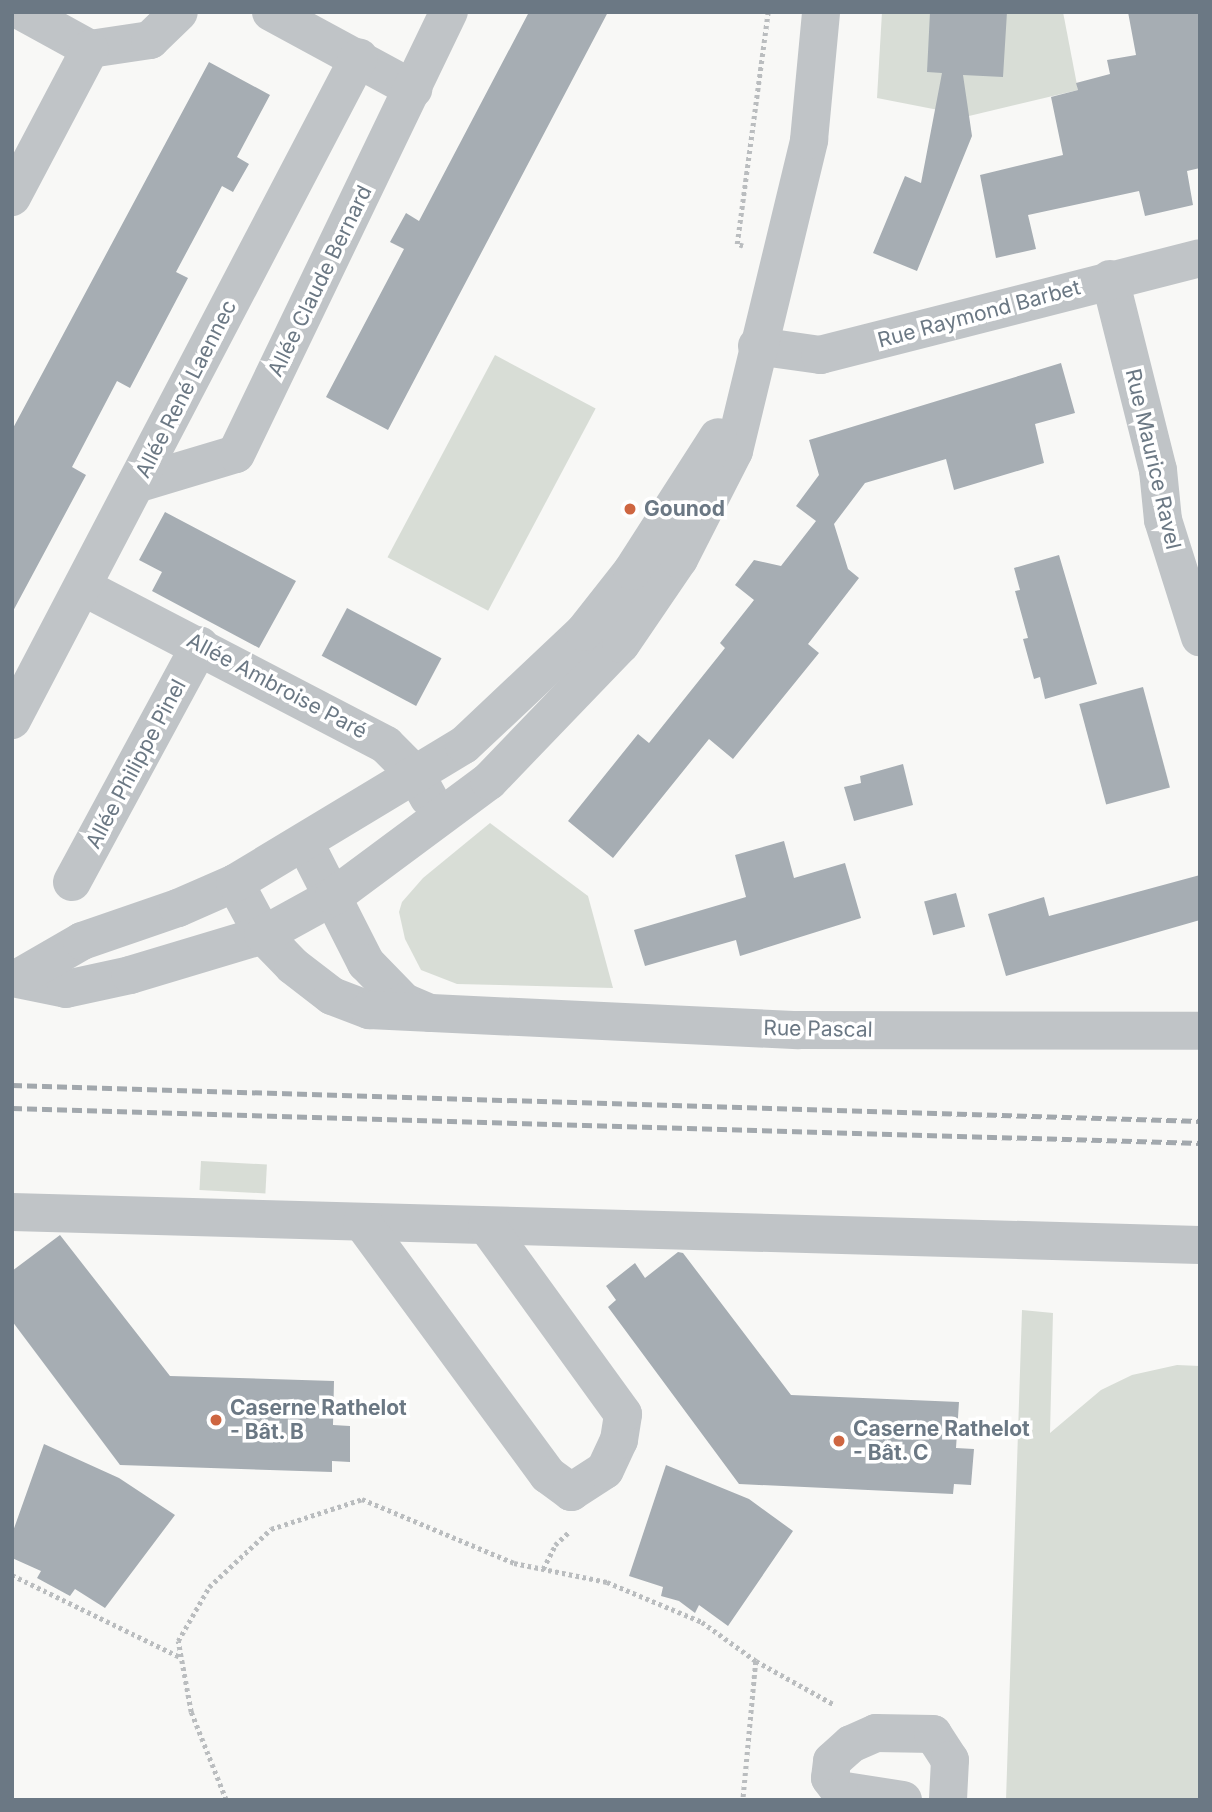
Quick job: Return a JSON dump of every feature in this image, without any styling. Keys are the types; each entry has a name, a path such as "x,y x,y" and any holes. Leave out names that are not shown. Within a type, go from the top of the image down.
{"street":[{"path":"23,12 90,49 150,40 179,12"},
{"path":"271,12 359,57 413,89"},
{"name":"Allée Claude Bernard","path":"136,485 236,454 449,12"},
{"path":"15,978 66,989 262,935 334,896 440,818 489,781 561,712 649,606 705,514 734,451 745,394 783,256 809,140 821,12"},
{"path":"12,197 90,49"},
{"name":"Allée René Laennec","path":"12,720 85,588 359,57"},
{"name":"Rue Raymond Barbet","path":"757,346 820,355 1200,258"},
{"name":"Rue Maurice Ravel","path":"1110,279 1158,470 1163,520 1200,637"},
{"path":"15,978 82,941 178,908 235,883 464,745 584,632 664,524 745,394"},
{"name":"Allée Ambroise Paré","path":"85,588 200,645 386,745 416,775 440,818"},
{"name":"Allée Philippe Pinel","path":"72,882 200,645"},
{"name":"Rue Pascal","path":"305,843 366,962 404,1002 436,1015"},
{"name":"Rue Pascal","path":"235,883 262,935 332,996 369,1010 799,1030 1200,1031"},
{"path":"12,1212 1200,1245"},
{"path":"362,1222 548,1475 571,1492 605,1470 620,1440 623,1414 487,1226"},
{"path":"903,1800 839,1790 830,1777 832,1761 872,1735 933,1734 950,1760 948,1800"}],"path":[{"path":"752,248 737,244 768,12"},
{"path":"226,1800 191,1712 178,1641 209,1587 271,1529 362,1499 514,1563 607,1582 702,1622 756,1661 824,1697 872,1735"},
{"path":"12,1575 181,1658"},
{"path":"743,1800 756,1661"}],"shaded area":[{"path":"882,12 1063,12 1078,90 969,116 877,98"},
{"path":"495,355 596,409 488,611 387,557"},
{"path":"490,823 588,896 613,988 457,984 421,970 405,939 399,912 402,902 423,878"},
{"path":"201,1161 267,1164 265,1193 199,1190"},
{"path":"1022,1310 1053,1313 1050,1433 1101,1390 1132,1375 1177,1365 1200,1366 1200,1800 1006,1800"}],"building":[{"path":"529,12 608,12 388,430 326,397 404,249 390,242 406,213 419,221"},
{"path":"930,12 1007,12 1003,77 963,75 972,136 917,271 873,253 905,176 921,183 942,73 927,72"},
{"path":"1128,12 1200,12 1200,168 1187,171 1193,205 1145,216 1139,191 1028,215 1036,249 996,258 980,175 1063,155 1051,97 1078,90 1076,83 1110,74 1107,60 1136,55"},
{"path":"209,62 270,95 237,157 249,164 233,192 222,186 176,272 188,278 130,388 117,381 72,467 86,475 12,613 12,430"},
{"path":"1061,363 1075,413 1035,424 1044,463 954,490 946,459 865,483 834,524 848,569 859,578 808,644 819,653 733,759 709,739 613,858 568,821 638,734 649,743 725,648 720,643 754,600 735,585 754,560 781,566 816,521 796,506 819,475 809,440"},
{"path":"165,512 296,581 259,648 152,591 162,572 139,560"},
{"path":"1059,555 1097,684 1045,699 1040,677 1034,679 1023,639 1028,638 1015,591 1020,590 1014,568"},
{"path":"347,608 441,658 416,706 322,656"},
{"path":"1143,687 1170,787 1106,805 1079,704"},
{"path":"903,764 913,805 854,821 844,787 861,783 860,776"},
{"path":"784,841 794,878 845,863 861,918 740,956 736,940 645,966 634,930 746,897 735,855"},
{"path":"1200,875 1200,920 1006,976 988,914 1044,897 1049,916"},
{"path":"956,893 965,927 933,935 924,902"},
{"name":"Caserne Rathelot - Bât. B","path":"60,1235 170,1376 334,1381 333,1425 350,1426 350,1462 332,1461 332,1472 120,1465 12,1321 12,1271"},
{"name":"Caserne Rathelot - Bât. C","path":"678,1252 683,1253 791,1395 959,1402 956,1448 974,1449 971,1485 954,1484 953,1494 739,1484 608,1307 616,1300 606,1286 635,1263 645,1278"},
{"path":"44,1444 119,1478 175,1515 105,1608 75,1589 70,1596 37,1578 41,1571 12,1558 12,1534"},
{"path":"666,1465 749,1499 793,1531 728,1626 699,1605 695,1613 679,1601 661,1596 663,1587 629,1576"}],"railway":[{"path":"12,1085 1200,1121"},
{"path":"12,1108 1200,1143"}],"place":[{"name":"Gounod","path":"630,509"},
{"name":"Caserne Rathelot - Bât. B","path":"216,1420"},
{"name":"Caserne Rathelot - Bât. C","path":"839,1441"}]}
